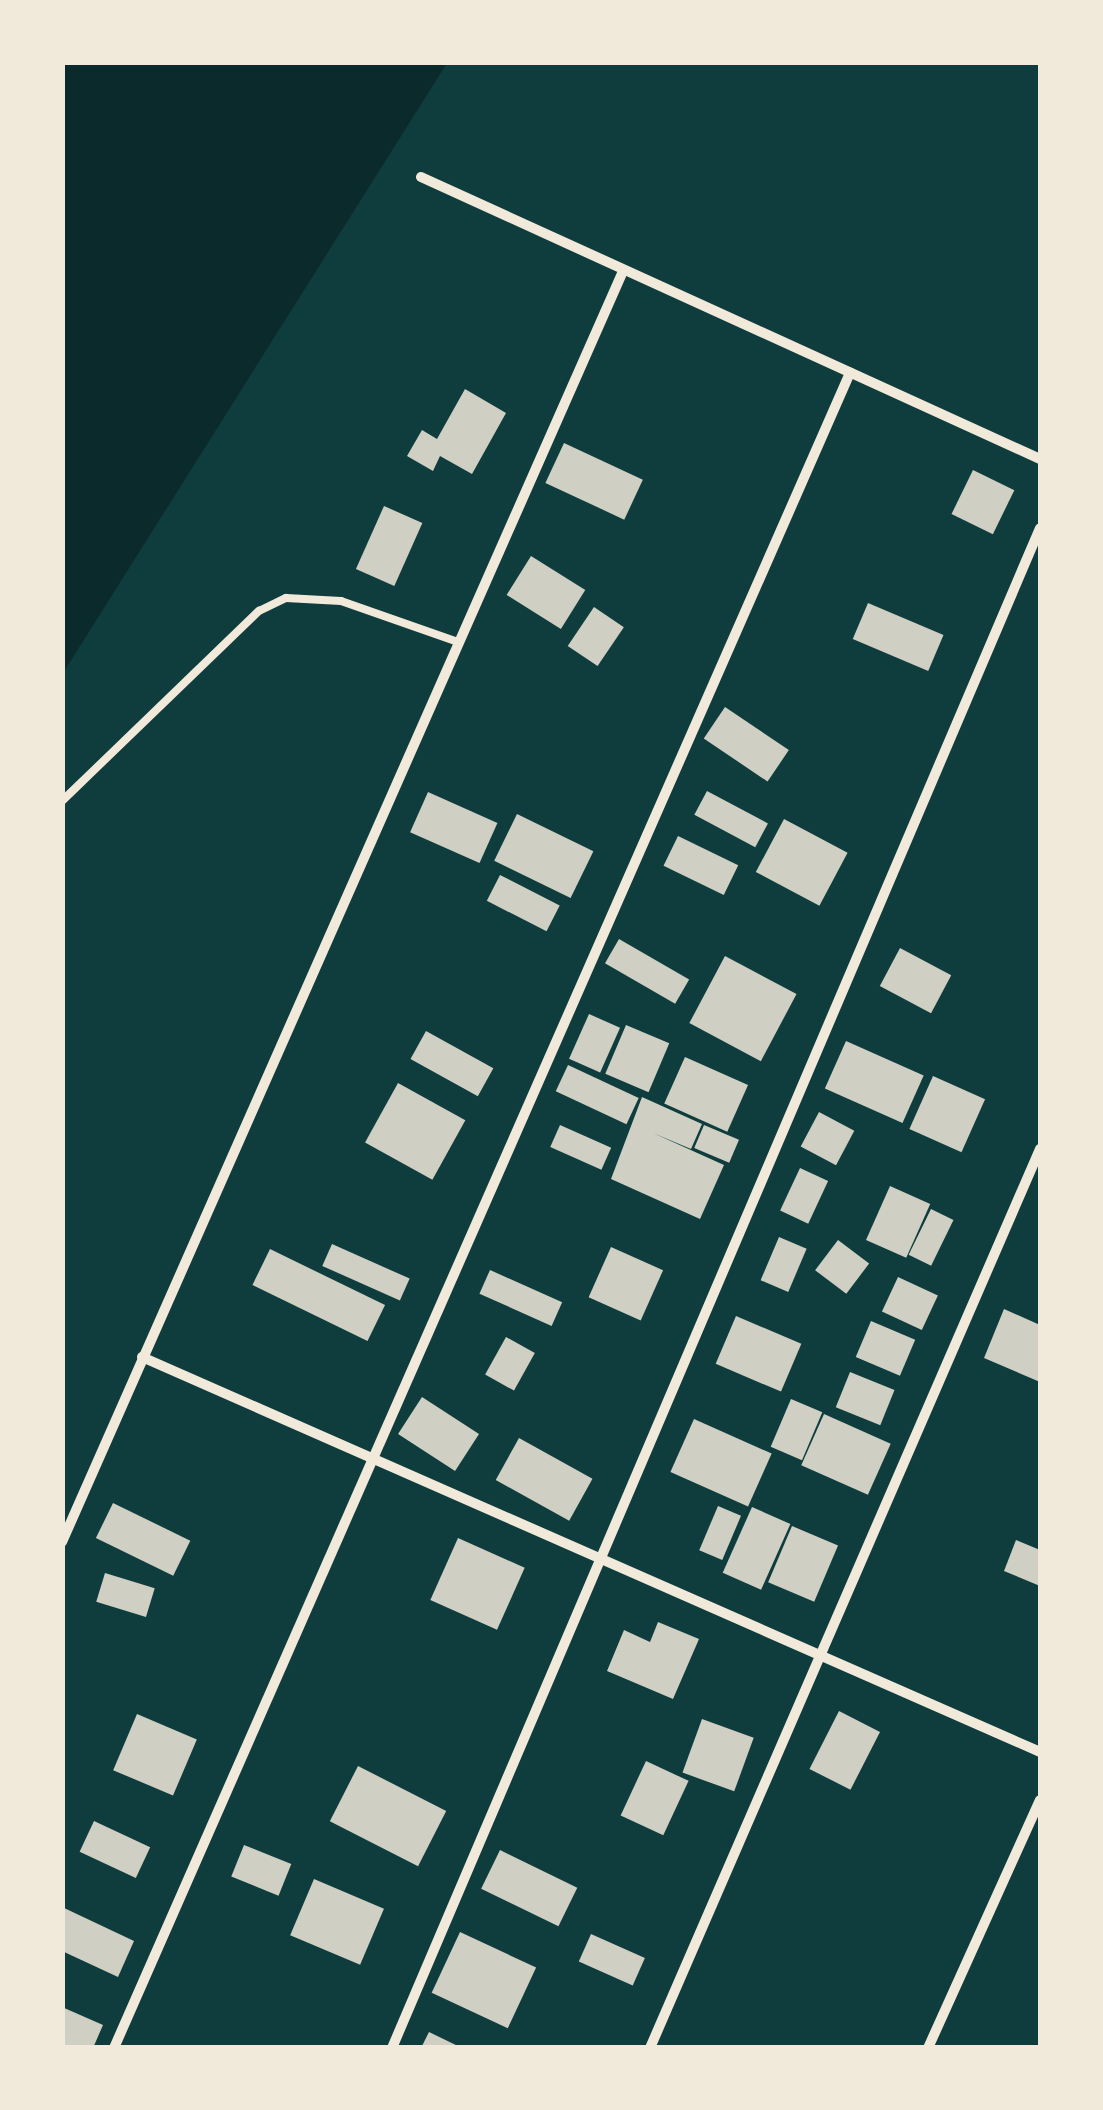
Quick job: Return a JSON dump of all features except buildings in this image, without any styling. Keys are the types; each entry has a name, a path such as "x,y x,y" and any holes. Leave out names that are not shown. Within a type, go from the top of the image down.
{"street":[{"path":"422,177 1040,460"},
{"path":"62,1542 623,271"},
{"path":"114,2048 368,1454 850,373"},
{"path":"392,2048 606,1561 1040,528"},
{"path":"650,2048 816,1654 1040,1149"},
{"path":"142,1357 1040,1752"},
{"path":"928,2048 1040,1800"}],"lane":[{"path":"62,801 259,611 286,598 341,601 458,642"}],"water":[{"path":"62,63 447,63 63,673"}]}
